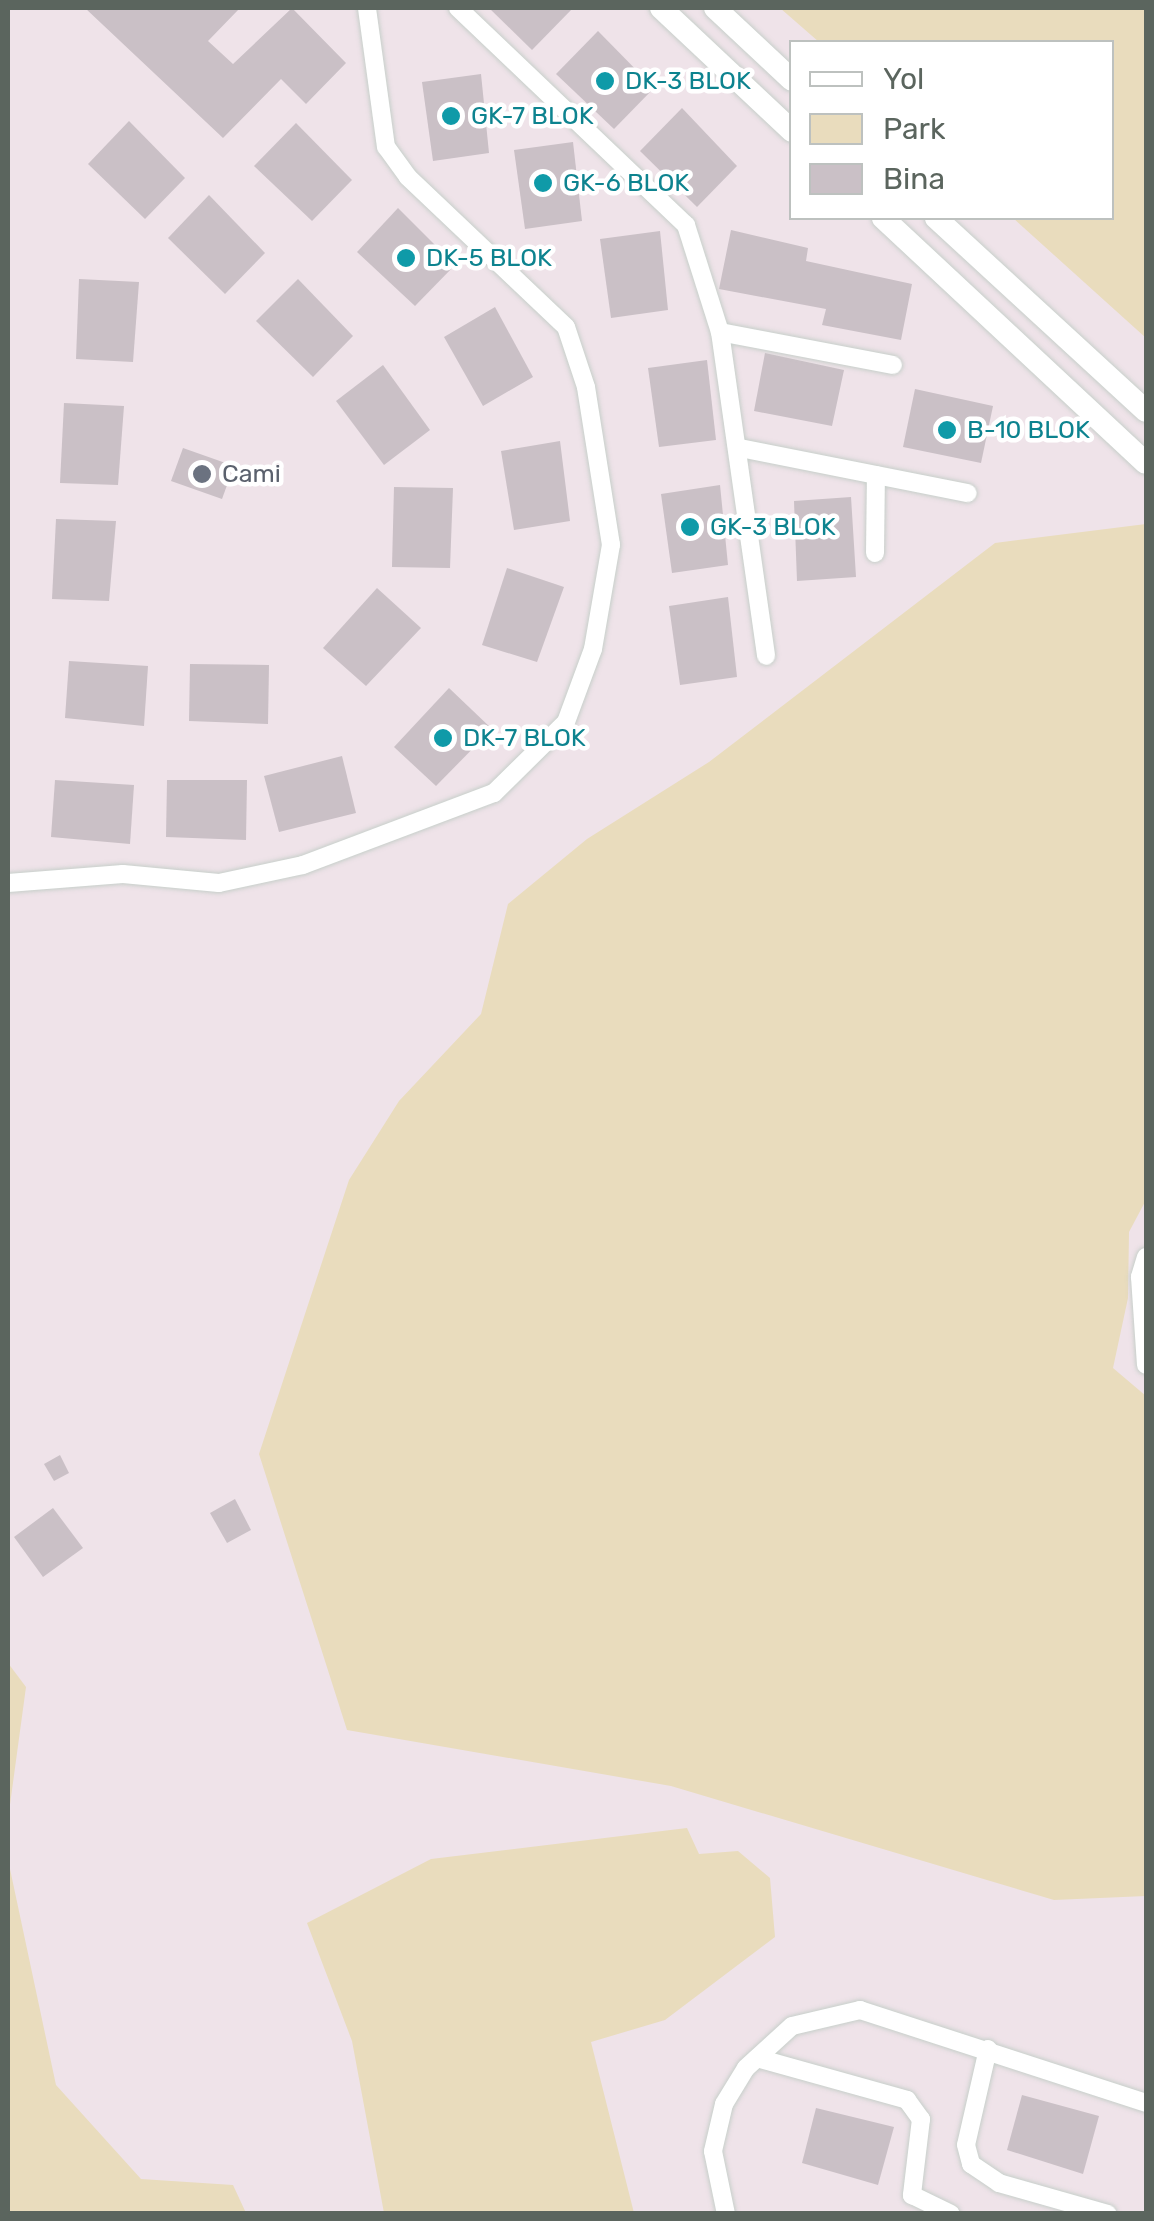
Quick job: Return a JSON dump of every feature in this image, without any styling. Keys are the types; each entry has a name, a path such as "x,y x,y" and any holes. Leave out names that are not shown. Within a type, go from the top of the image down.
{"street":[{"path":"8,883 123,874 219,882 302,865 494,793 566,722 593,649 611,545 586,386 566,327 408,177 386,147 367,8"},
{"path":"458,8 686,225 720,332 740,448 766,656"},
{"path":"661,8 789,128"},
{"path":"714,8 789,77"},
{"path":"885,220 1146,463"},
{"path":"938,220 1146,411"},
{"path":"720,332 893,364"},
{"path":"740,448 968,494"},
{"path":"876,475 876,554"},
{"path":"1146,1257 1140,1277 1146,1365"},
{"path":"726,2214 713,2151 724,2104 756,2058 792,2026 860,2010 1146,2103"},
{"path":"988,2050 966,2145 971,2164 999,2183 1108,2214"},
{"path":"756,2058 908,2100 921,2119 912,2195 951,2214"}],"green space":[{"path":"780,8 1146,8 1146,338 1015,220 1114,220 1114,40 817,40"},
{"path":"1146,524 1146,1200 1129,1232 1128,1298 1113,1368 1146,1396 1146,1896 1054,1900 671,1786 347,1730 259,1454 349,1180 399,1101 481,1014 508,904 587,839 709,762 995,543"},
{"path":"8,1663 26,1687 9,1812 10,1869 56,2085 141,2179 233,2185 246,2213 8,2213"},
{"path":"687,1828 699,1854 738,1851 770,1878 775,1937 665,2020 591,2042 634,2213 384,2213 352,2041 307,1923 431,1859"}],"building":[{"path":"85,8 240,8 208,41 233,64 292,8 346,63 306,104 281,79 223,138"},
{"path":"489,8 573,8 532,50"},
{"name":"DK-3 BLOK","path":"598,31 654,88 614,129 556,74"},
{"name":"GK-7 BLOK","path":"481,74 489,153 433,161 422,82"},
{"path":"682,108 737,166 697,207 640,151"},
{"path":"129,121 185,178 145,219 88,164"},
{"path":"296,123 352,180 312,221 254,166"},
{"name":"GK-6 BLOK","path":"573,142 582,221 525,229 514,150"},
{"path":"209,195 265,253 225,294 168,238"},
{"name":"DK-5 BLOK","path":"398,208 455,265 415,306 357,252"},
{"path":"731,230 808,248 806,261 912,284 901,340 822,325 826,309 719,289"},
{"path":"660,231 668,310 611,318 600,239"},
{"path":"79,279 139,282 133,362 76,359"},
{"path":"298,279 353,336 313,377 256,321"},
{"path":"495,307 533,377 483,406 444,337"},
{"path":"765,353 844,370 832,426 754,411"},
{"path":"707,360 716,440 659,447 648,368"},
{"path":"383,365 430,430 384,465 336,401"},
{"name":"B-10 BLOK","path":"915,389 993,406 981,463 903,447"},
{"path":"64,403 124,406 118,485 60,483"},
{"path":"560,441 570,521 514,530 501,451"},
{"name":"Cami","path":"183,448 234,466 222,499 171,481"},
{"name":"GK-3 BLOK","path":"720,485 728,565 672,573 661,494"},
{"path":"394,487 453,488 450,568 392,567"},
{"path":"851,497 856,577 797,581 794,501"},
{"path":"56,519 116,521 109,601 52,599"},
{"path":"507,568 564,587 537,662 482,645"},
{"path":"377,588 421,628 366,686 323,648"},
{"path":"728,597 737,677 680,685 669,606"},
{"path":"69,661 148,666 144,726 65,718"},
{"path":"190,664 269,665 268,724 189,721"},
{"name":"DK-7 BLOK","path":"449,688 492,729 436,786 394,747"},
{"path":"342,756 356,813 279,832 264,776"},
{"path":"55,780 134,785 130,844 51,837"},
{"path":"167,780 247,780 246,840 166,837"},
{"path":"60,1455 69,1473 54,1481 44,1464"},
{"path":"235,1499 251,1530 227,1543 210,1513"},
{"path":"53,1508 83,1548 43,1577 14,1537"},
{"path":"1022,2095 1099,2116 1083,2174 1007,2150"},
{"path":"816,2108 894,2127 878,2185 802,2163"}],"place":[{"name":"DK-3 BLOK","path":"605,81"},
{"name":"GK-7 BLOK","path":"451,116"},
{"name":"GK-6 BLOK","path":"543,183"},
{"name":"DK-5 BLOK","path":"406,258"},
{"name":"B-10 BLOK","path":"947,430"},
{"name":"Cami","path":"202,474"},
{"name":"GK-3 BLOK","path":"690,527"},
{"name":"DK-7 BLOK","path":"443,738"}]}
